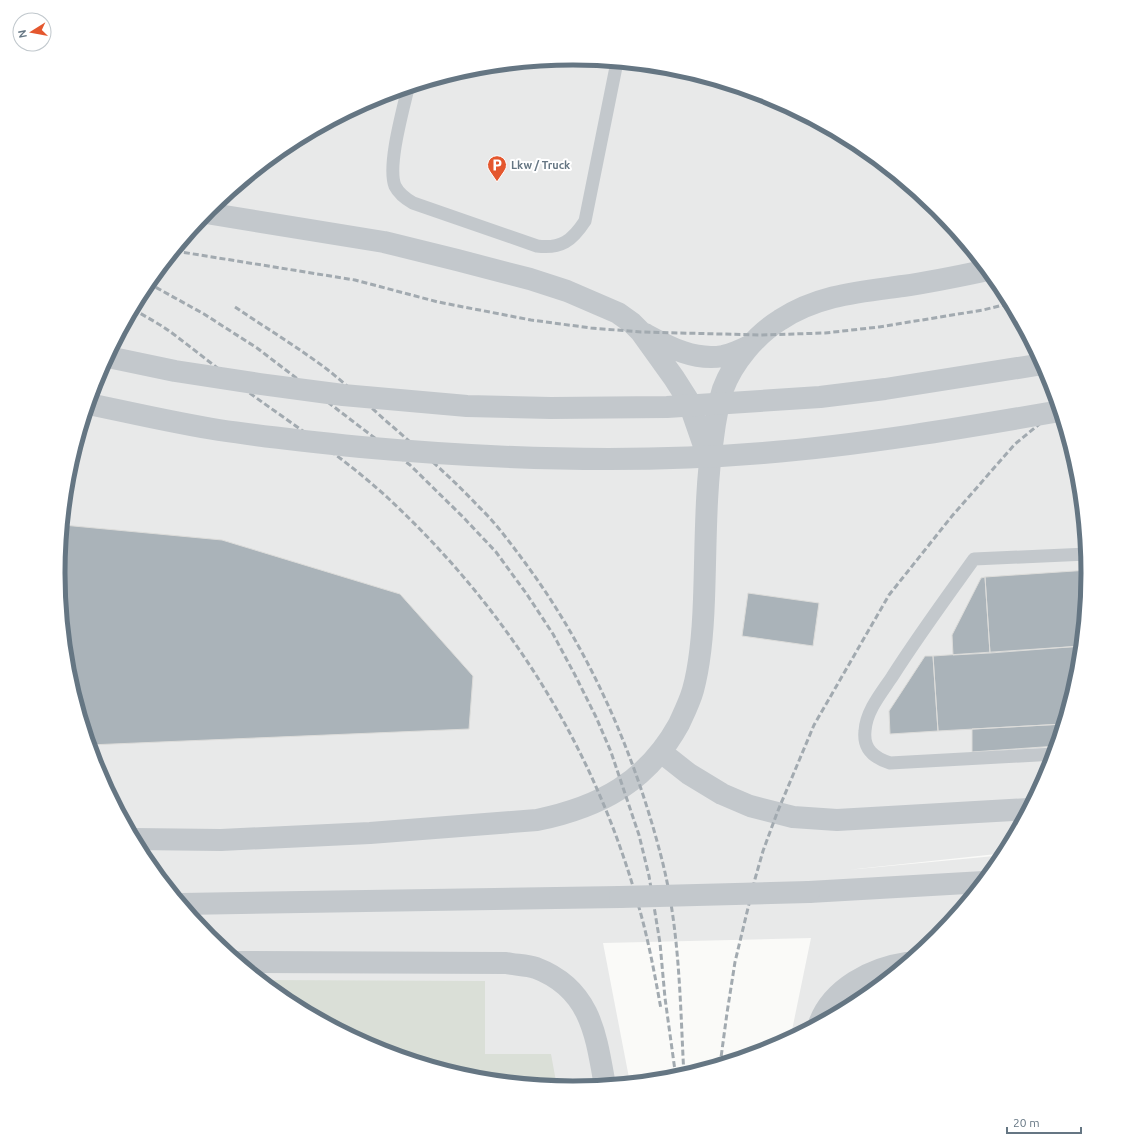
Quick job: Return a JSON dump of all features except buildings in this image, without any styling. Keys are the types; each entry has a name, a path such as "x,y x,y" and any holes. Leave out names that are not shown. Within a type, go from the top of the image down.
{"street":[{"path":"214,214 384,242 530,279 567,291 618,313 632,323 641,332 688,400 703,443 708,467"},
{"path":"140,839 221,840 370,833 537,820 562,814 602,800 638,776 661,752 673,735 684,714 693,691 698,667 703,621 708,467 717,412 724,388 733,369 749,346 778,321 798,309 812,303 840,295 915,284 982,271"},
{"path":"641,332 682,352 708,357 723,356 749,346"},
{"path":"113,357 175,371 343,395 467,406 551,408 667,407 820,397 884,389 1037,365"},
{"path":"94,405 219,430 295,440 406,451 486,456 578,458 670,457 761,453 846,445 1056,412"},
{"path":"661,752 689,774 722,794 750,806 793,817 837,820 1024,809"},
{"path":"187,904 620,897 809,892 977,882"},
{"path":"245,962 506,963 536,968 566,986 582,1002 591,1022 599,1051 604,1081"},
{"path":"824,1016 832,1003 850,985 871,973 892,965 899,964"}],"lane":[{"path":"407,93 393,161 392,174 395,187 404,198 413,203 537,246 549,248 561,245 569,239 578,232 584,221 616,67"},
{"path":"1048,754 890,763 873,755 868,749 865,740 865,730 867,718 880,695 913,644 974,559 1081,554"}],"shaded area":[{"path":"574,65 640,69 705,82 737,92 798,117 828,133 883,170 909,191 956,238 977,264 1014,319 1030,349 1055,410 1065,442 1078,507 1081,540 1082,574 1078,640 1065,705 1055,737 1030,798 1014,828 997,854 847,870 996,856 956,909 909,956 856,996 828,1014 791,1033 811,938 603,943 629,1079 574,1082 540,1081 507,1078 474,1072 442,1065 410,1055 349,1030 319,1014 264,977 238,956 214,933 191,909 170,883 133,828 117,798 104,768 82,705 69,640 66,607 66,540 69,507 82,442 92,410 117,349 133,319 170,264 191,238 238,191 264,170 319,133 349,117 410,92 442,82 507,69 540,66"},
{"path":"268,980 485,981 485,1054 551,1054 556,1081 507,1078 442,1065 410,1055 349,1030 319,1014"}],"railway":[{"path":"180,252 355,280 438,302 531,320 591,328 641,332 761,335 825,333 879,327 983,310 1005,305"},
{"path":"154,286 204,314 257,348 410,465 496,552 526,593 553,634 596,717 611,752 639,835 649,876 660,943 665,998 675,1072"},
{"path":"235,307 328,370 456,483 491,519 509,541 549,597 570,632 590,667 623,741 638,779 661,856 676,938 684,1070"},
{"path":"138,312 172,333 255,397 341,459 373,485 433,543 473,589 510,637 544,687 574,740 600,795 622,852 640,911 649,947 661,1009"},
{"path":"721,1060 735,962 755,879 763,851 777,813 814,725 889,595 952,516 1015,444 1055,411"}],"place":[{"name":"Lkw / Truck","path":"497,182"}]}
